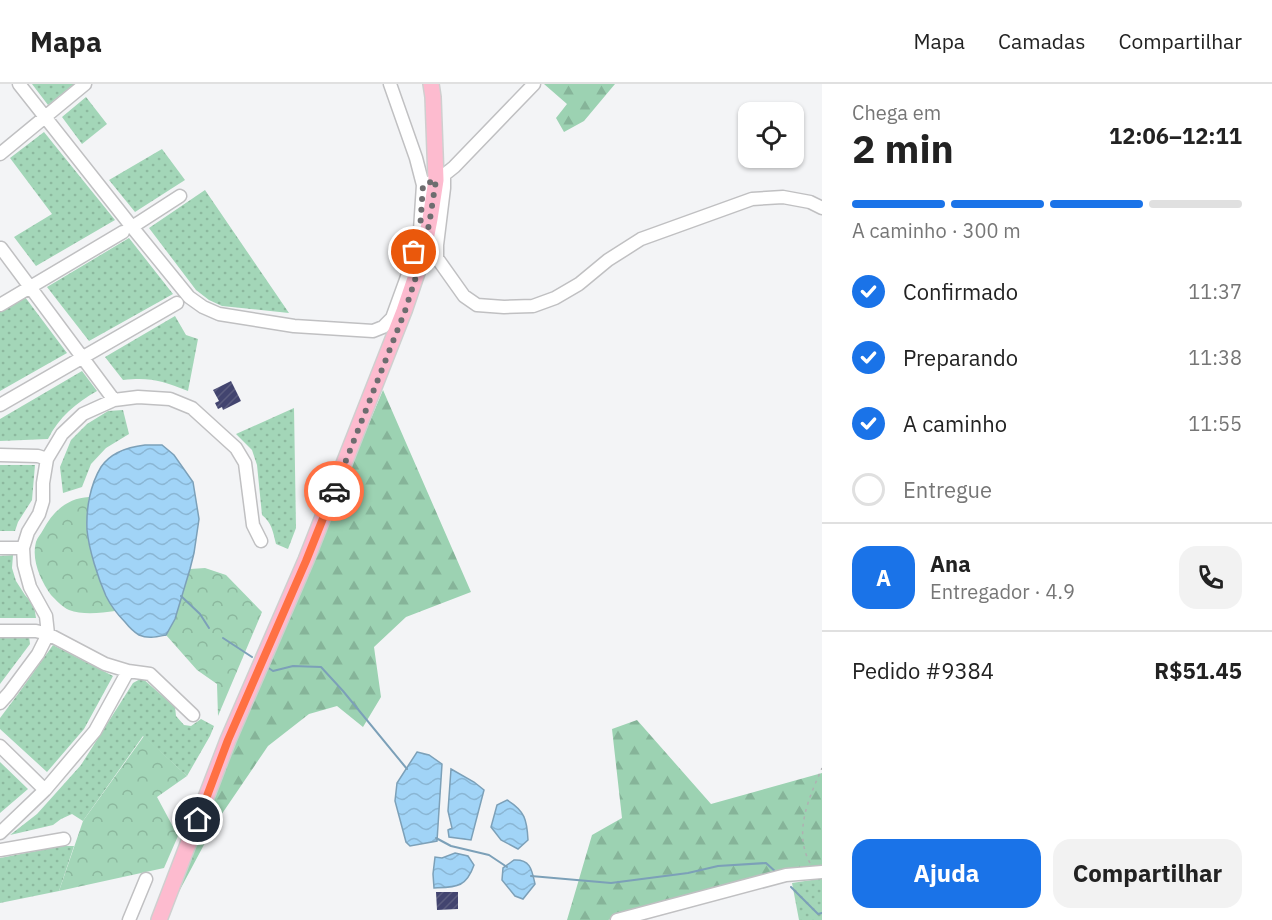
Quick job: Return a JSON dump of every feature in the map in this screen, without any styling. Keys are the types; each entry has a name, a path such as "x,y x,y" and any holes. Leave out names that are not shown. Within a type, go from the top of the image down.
{"main road":[{"path":"159,920 228,740 306,561 405,311 423,255 430,219 434,180 431,84"}],"street":[{"path":"19,84 127,229 189,297 203,307 219,314 294,326 373,331 383,327 392,318 408,274 434,180 454,167 534,84"},
{"path":"0,154 85,84"},
{"path":"390,84 416,158 434,180 444,188 436,258 464,296 477,304 533,306 579,284 608,260 641,239 753,199 783,197 810,202 822,208"},
{"path":"0,305 180,196"},
{"path":"1,248 114,400"},
{"path":"0,405 177,303"},
{"path":"0,703 38,654 48,634 46,616 30,587 24,565 23,548 43,501 47,459 62,434 82,414 114,400 138,397 170,399 192,408 236,448 245,463 253,525 261,541"},
{"path":"0,455 38,456 47,459"},
{"path":"0,548 23,548"},
{"path":"0,631 36,631 48,634 105,664 128,671 150,674 193,716"},
{"path":"0,833 45,790 95,730 128,671"},
{"path":"0,746 45,790"},
{"path":"0,850 64,839"},
{"path":"618,920 786,875 818,872"},
{"path":"129,920 146,879"}],"path":[{"path":"818,872 806,856 802,835 807,803 822,768"}],"green space":[{"path":"32,84 74,84 48,105"},
{"path":"544,84 615,84 584,121 564,132 556,118 567,104"},
{"path":"86,97 107,124 82,144 62,117"},
{"path":"44,132 115,220 36,266 14,237 52,214 10,158"},
{"path":"162,149 185,180 135,212 109,180"},
{"path":"205,190 289,313 222,306 209,300 196,290 149,228"},
{"path":"129,238 173,294 89,341 47,287"},
{"path":"25,297 67,353 0,391 0,312"},
{"path":"175,316 186,335 198,339 188,391 156,381 123,380 105,357"},
{"path":"82,371 97,391 69,411 57,424 48,439 0,441 0,419"},
{"path":"383,390 471,592 406,617 374,647 381,697 363,727 337,706 309,714 268,746 215,824 174,901 236,740"},
{"path":"294,408 296,528 288,549 276,544 270,525 262,515 257,465 252,450 236,434"},
{"path":"123,410 129,434 106,448 91,464 82,487 63,493 60,467 71,440 87,424 108,411"},
{"path":"0,465 35,465 32,500 15,531 0,531"},
{"path":"89,497 87,527 91,551 101,583 115,611 86,613 66,609 47,589 36,563 37,540 51,517 68,503"},
{"path":"13,555 12,568 16,581 34,605 36,618 0,618 0,556"},
{"path":"205,568 226,575 262,612 218,716 217,684 197,670 166,635 175,619 190,569"},
{"path":"29,636 30,644 0,684 0,637"},
{"path":"53,645 113,676 84,729 47,772 0,729 0,718"},
{"path":"142,678 175,707 176,716 184,725 191,726 201,719 214,726 187,776 143,736 83,821 72,814 53,825 10,835 37,814 81,765 133,683"},
{"path":"637,720 711,804 822,773 822,868 608,920 567,920 592,835 622,818 612,729"},
{"path":"144,736 187,776 157,797 178,836 164,868 59,891 83,821"},
{"path":"0,762 28,789 0,813"},
{"path":"62,846 74,846 59,891 0,903 0,858"},
{"path":"822,879 822,920 799,920 792,883"}],"water":[{"path":"145,445 162,445 174,455 193,482 199,519 194,553 175,619 166,635 152,637 139,635 130,628 110,603 97,572 87,530 90,497 101,467 120,451"},
{"path":"417,752 429,755 442,764 437,841 410,846 406,842 395,801 397,783"},
{"path":"451,769 484,790 471,840 449,837 448,830 452,828 448,811"},
{"path":"507,800 518,808 526,821 528,840 518,849 501,840 491,827 497,805"},
{"path":"455,853 468,856 474,865 471,873 459,885 434,888 435,857 442,858"},
{"path":"514,860 524,862 532,870 535,884 523,899 515,896 502,880 503,868"}],"building":[{"path":"231,381 241,401 223,410 222,407 218,409 215,403 219,401 213,390"},
{"path":"436,892 458,892 458,909 437,910"}],"waterway":[{"path":"181,596 200,614 209,628"},
{"path":"223,638 252,657"},
{"path":"267,667 273,671 293,666 321,667 407,769"},
{"path":"436,838 451,846 489,855 507,867"},
{"path":"531,876 611,883 688,873 718,866 766,863 777,873"},
{"path":"791,887 818,914 822,913"}],"way so far":[{"path":"334,491 405,311 423,255 436,180 423,185 420,230 414,252"}],"route":[{"path":"198,820 228,740 334,491"}]}
